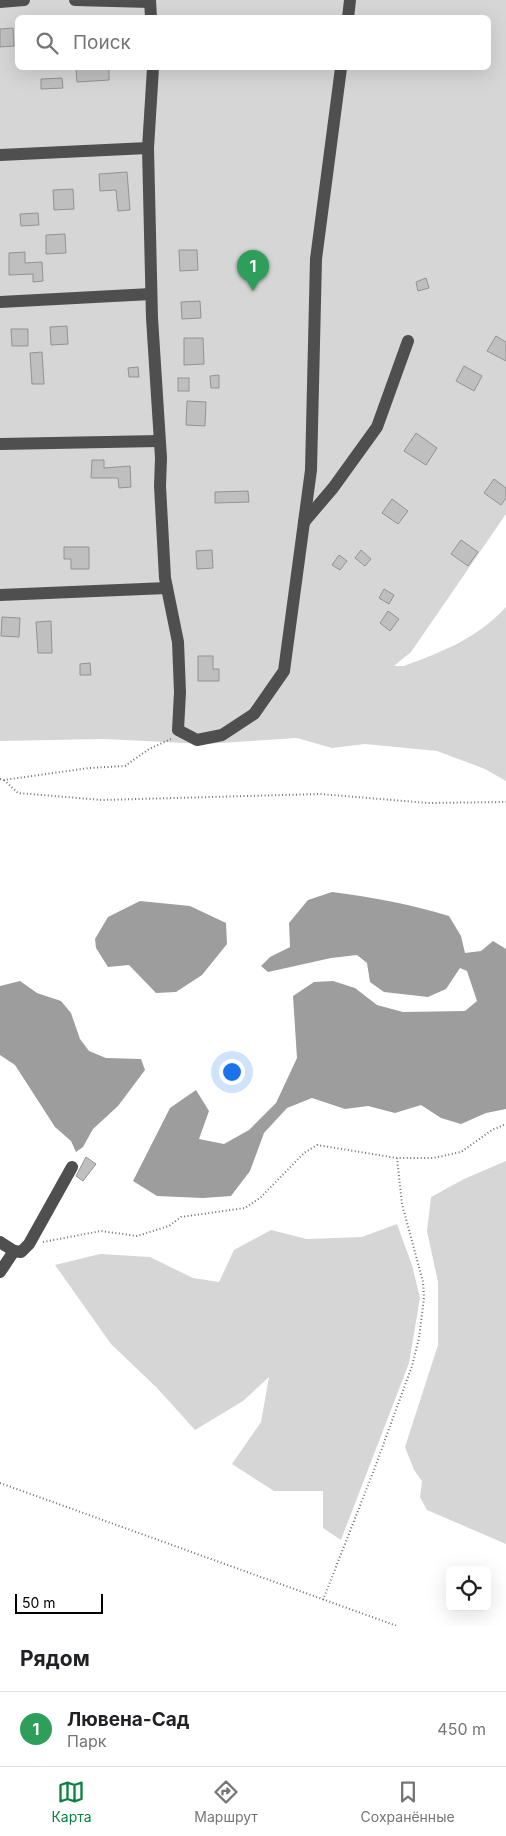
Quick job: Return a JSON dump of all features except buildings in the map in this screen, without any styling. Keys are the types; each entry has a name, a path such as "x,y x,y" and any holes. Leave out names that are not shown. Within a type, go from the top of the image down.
{"street":[{"path":"0,2 24,0"},
{"path":"75,0 150,1 151,15"},
{"path":"348,15 350,0"},
{"path":"153,70 148,148 152,294 167,588 178,642 180,692 178,730 197,740 222,735 254,714 284,671 311,470 316,259 341,70"},
{"path":"0,155 148,148"},
{"path":"0,302 152,294"},
{"path":"304,522 333,488 377,427 408,341"},
{"path":"0,444 159,441"},
{"path":"0,595 167,588"},
{"path":"0,1242 14,1251 21,1252 29,1244 72,1167"},
{"path":"0,1272 14,1251"}],"path":[{"path":"0,779 89,768 124,766 149,749 171,739 178,730"},
{"path":"4,780 18,793 102,800 320,794 428,803 506,802"},
{"path":"29,1244 101,1231 137,1236 169,1226 181,1217 245,1208 260,1198 304,1153 317,1145 397,1158 433,1158 461,1152 492,1130 506,1124"},
{"path":"323,1600 378,1462 412,1366 419,1338 424,1298 422,1282 402,1204 397,1158"},
{"path":"0,1483 397,1626"}],"shaded area":[{"path":"0,0 506,0 506,514 411,652 394,666 404,666 459,643 484,627 506,607 506,781 485,769 437,751 365,744 332,748 297,738 205,744 104,739 0,741"},
{"path":"332,892 391,901 449,916 461,936 465,953 481,951 493,941 506,949 506,1109 486,1113 461,1124 441,1118 421,1105 395,1113 368,1106 345,1109 312,1098 287,1108 264,1133 250,1171 231,1196 203,1198 157,1196 133,1181 170,1108 196,1090 209,1111 199,1139 224,1144 249,1130 276,1103 297,1058 293,996 314,982 333,981 355,988 377,1005 403,1012 465,1011 477,1001 467,971 460,968 446,989 428,997 384,992 370,982 367,963 357,955 331,958 268,972 261,966 270,957 290,947 289,923 308,900"},
{"path":"140,901 190,906 226,923 227,944 202,975 176,992 156,993 129,965 108,967 96,948 95,939 108,917"},
{"path":"20,981 37,993 61,1001 71,1013 80,1039 89,1051 106,1058 141,1059 145,1070 118,1106 93,1129 83,1147 76,1152 71,1141 55,1127 15,1065 0,1055 0,986"},
{"path":"506,1161 506,1544 427,1510 420,1497 422,1481 414,1470 405,1447 438,1345 438,1282 427,1231 431,1197 464,1179"},
{"path":"397,1224 412,1265 420,1298 409,1363 341,1540 323,1528 323,1491 274,1491 232,1464 261,1422 269,1377 243,1401 195,1430 157,1388 111,1344 55,1265 100,1254 150,1257 193,1278 219,1282 234,1250 271,1230 307,1239 362,1237"}],"place":[{"name":"Лювена-Сад","path":"253,291"}]}
